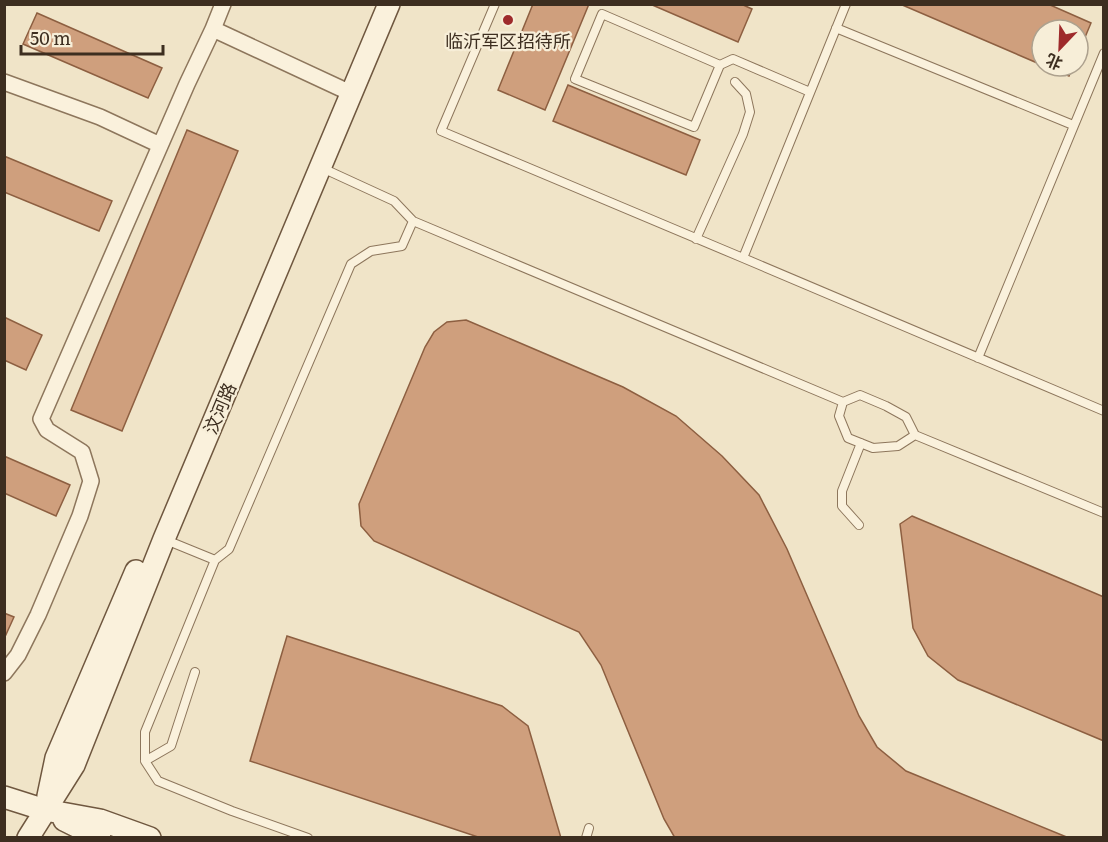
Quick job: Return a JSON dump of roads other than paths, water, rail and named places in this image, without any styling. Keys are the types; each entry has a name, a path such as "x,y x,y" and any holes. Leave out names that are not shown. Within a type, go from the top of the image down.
{"street":[{"path":"4,673 18,655 38,615 80,516 91,481 82,452 47,430 41,419 223,4"},
{"name":"汶河路","path":"38,837 56,758 378,4"},
{"name":"汶河路","path":"28,837 74,765 164,539 389,4"},
{"path":"213,28 342,89"},
{"path":"4,82 100,117 160,145"},
{"path":"4,789 100,837"},
{"path":"4,797 45,810 100,820 150,837"}],"lane":[{"path":"495,4 441,131 1104,411"},
{"path":"742,258 846,4"},
{"path":"720,66 602,14 575,79 694,127 720,66 732,59 810,92"},
{"path":"836,28 1073,125"},
{"path":"978,358 1104,53"},
{"path":"696,239 744,135 750,111 746,94 735,82"},
{"path":"320,167 394,201 413,221 843,402 860,395 906,417 915,435 1104,513"},
{"path":"308,837 232,811 158,781 145,761 145,732 215,560 229,549 351,264 371,251 402,246 413,221"},
{"path":"843,402 839,416 848,438 873,448 898,446 915,435"},
{"path":"859,525 842,506 842,490 861,443"},
{"path":"164,539 215,560"},
{"path":"145,761 171,746 195,672"},
{"path":"586,837 589,828"}],"place":[{"name":"临沂军区招待所","path":"508,20"}]}
